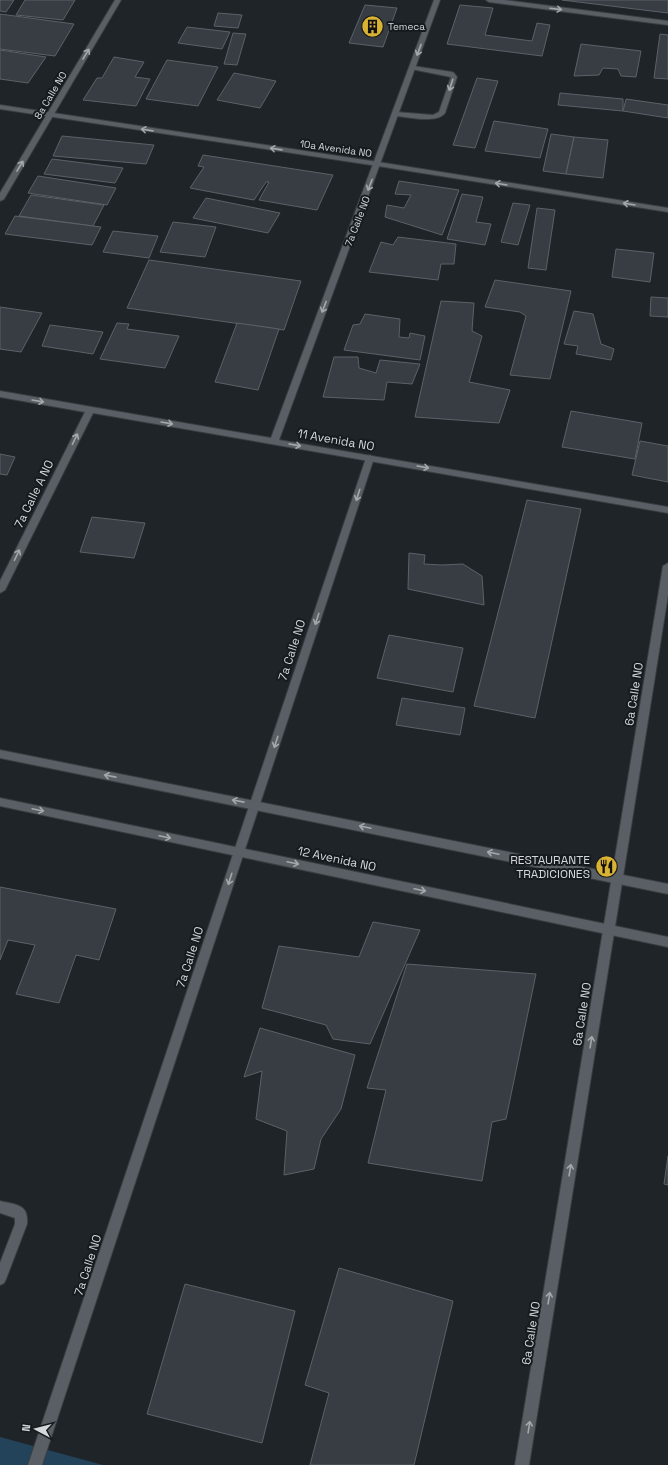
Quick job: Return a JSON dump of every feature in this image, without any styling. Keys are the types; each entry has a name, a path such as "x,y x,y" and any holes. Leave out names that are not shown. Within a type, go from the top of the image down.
{"street":[{"name":"8a Calle NO","path":"0,200 118,0"},
{"name":"7a Calle NO","path":"274,442 378,164 437,0"},
{"path":"489,0 668,23"},
{"path":"396,114 433,117 439,116 442,113 454,77 452,74 413,68"},
{"name":"10a Avenida NO","path":"0,108 378,164 668,210"},
{"name":"11 Avenida NO","path":"0,394 668,510"},
{"name":"7a Calle A NO","path":"0,590 90,410"},
{"name":"7a Calle NO","path":"35,1465 370,458"},
{"name":"6a Calle NO","path":"522,1465 668,566"},
{"path":"0,754 668,889"},
{"name":"12 Avenida NO","path":"0,802 668,942"},
{"path":"0,1206 15,1210 22,1215 21,1224 0,1279"}],"shaded area":[{"path":"0,1437 103,1465 0,1465"}],"building":[{"path":"0,0 14,0 6,12 0,11"},
{"path":"25,0 75,0 63,20 16,15"},
{"path":"562,0 668,0 668,13"},
{"name":"Temeca","path":"365,5 397,8 383,47 349,43"},
{"path":"460,5 493,8 485,35 532,41 537,23 550,25 542,56 447,44"},
{"path":"218,13 242,15 238,28 214,26"},
{"path":"0,14 74,24 55,56 0,49"},
{"path":"187,27 230,32 222,49 178,43"},
{"path":"233,33 246,34 237,65 224,64"},
{"path":"660,34 668,35 668,79 654,78"},
{"path":"581,44 641,51 636,77 621,76 618,69 603,68 599,75 574,76"},
{"path":"0,50 46,57 28,83 0,79"},
{"path":"114,57 144,62 135,77 150,79 136,106 83,100 97,78 102,78"},
{"path":"167,60 218,67 198,106 146,99"},
{"path":"234,73 276,81 260,108 217,100"},
{"path":"477,78 498,81 475,148 453,145"},
{"path":"560,93 623,99 623,111 558,105"},
{"path":"626,99 668,105 668,118 623,111"},
{"path":"494,121 548,129 540,158 485,151"},
{"path":"551,134 574,137 566,174 543,171"},
{"path":"62,136 154,145 146,164 53,156"},
{"path":"574,137 608,140 603,178 566,174"},
{"path":"203,155 333,175 317,210 259,200 269,182 266,182 254,200 190,188 204,167 198,166"},
{"path":"52,159 123,168 115,183 44,174"},
{"path":"38,176 116,188 107,205 28,193"},
{"path":"399,181 459,190 442,235 385,217 387,205 404,208 411,195 395,194"},
{"path":"462,194 483,197 476,222 491,224 485,245 447,239"},
{"path":"31,195 104,205 93,226 19,216"},
{"path":"206,198 280,213 268,233 193,218"},
{"path":"513,203 530,205 518,245 501,242"},
{"path":"537,208 555,210 546,270 528,268"},
{"path":"15,216 101,227 92,245 5,234"},
{"path":"173,222 216,227 205,257 160,252"},
{"path":"113,231 158,236 149,258 103,252"},
{"path":"398,237 456,244 454,264 441,264 438,280 369,272 381,242 393,245"},
{"path":"616,249 654,253 650,282 612,277"},
{"path":"149,260 301,281 284,330 127,308"},
{"path":"495,280 571,291 550,379 510,375 526,316 520,312 485,307"},
{"path":"651,297 668,298 668,317 650,316"},
{"path":"441,301 474,303 472,331 482,336 469,382 510,390 499,423 415,417"},
{"path":"0,307 42,313 21,352 0,349"},
{"path":"574,311 593,314 601,344 614,349 611,360 576,354 578,346 564,344"},
{"path":"365,314 400,319 399,337 409,338 410,333 425,336 420,360 344,350 353,325 360,324"},
{"path":"117,323 129,324 127,329 179,336 165,368 100,359"},
{"path":"237,323 279,329 258,390 215,382"},
{"path":"50,325 103,332 93,354 42,346"},
{"path":"334,357 358,357 359,368 376,373 380,360 420,364 412,384 387,382 384,400 323,397"},
{"path":"571,411 642,423 635,459 562,447"},
{"path":"640,441 668,446 668,482 632,475"},
{"path":"0,454 15,457 7,475 0,474"},
{"path":"527,500 581,509 535,718 474,706"},
{"path":"92,517 145,523 134,558 80,552"},
{"path":"409,553 425,555 424,564 463,564 482,576 484,605 408,589"},
{"path":"389,635 463,648 453,692 377,678"},
{"path":"402,698 465,708 460,735 396,725"},
{"path":"0,887 116,909 99,960 76,955 59,1003 16,994 35,945 8,940 0,960"},
{"path":"373,922 420,930 370,1044 333,1039 326,1025 262,1008 279,946 359,957"},
{"path":"407,964 536,974 506,1119 492,1122 482,1181 368,1163 386,1090 367,1088"},
{"path":"260,1028 355,1055 341,1109 321,1139 314,1169 284,1175 287,1131 256,1119 262,1071 244,1077"},
{"path":"668,1156 668,1185 664,1184"},
{"path":"339,1268 453,1301 414,1465 310,1465 329,1393 305,1385"},
{"path":"185,1284 295,1311 262,1443 147,1414"}],"place":[{"name":"Temeca","path":"373,26"},
{"name":"RESTAURANTE TRADICIONES","path":"606,867"}]}
